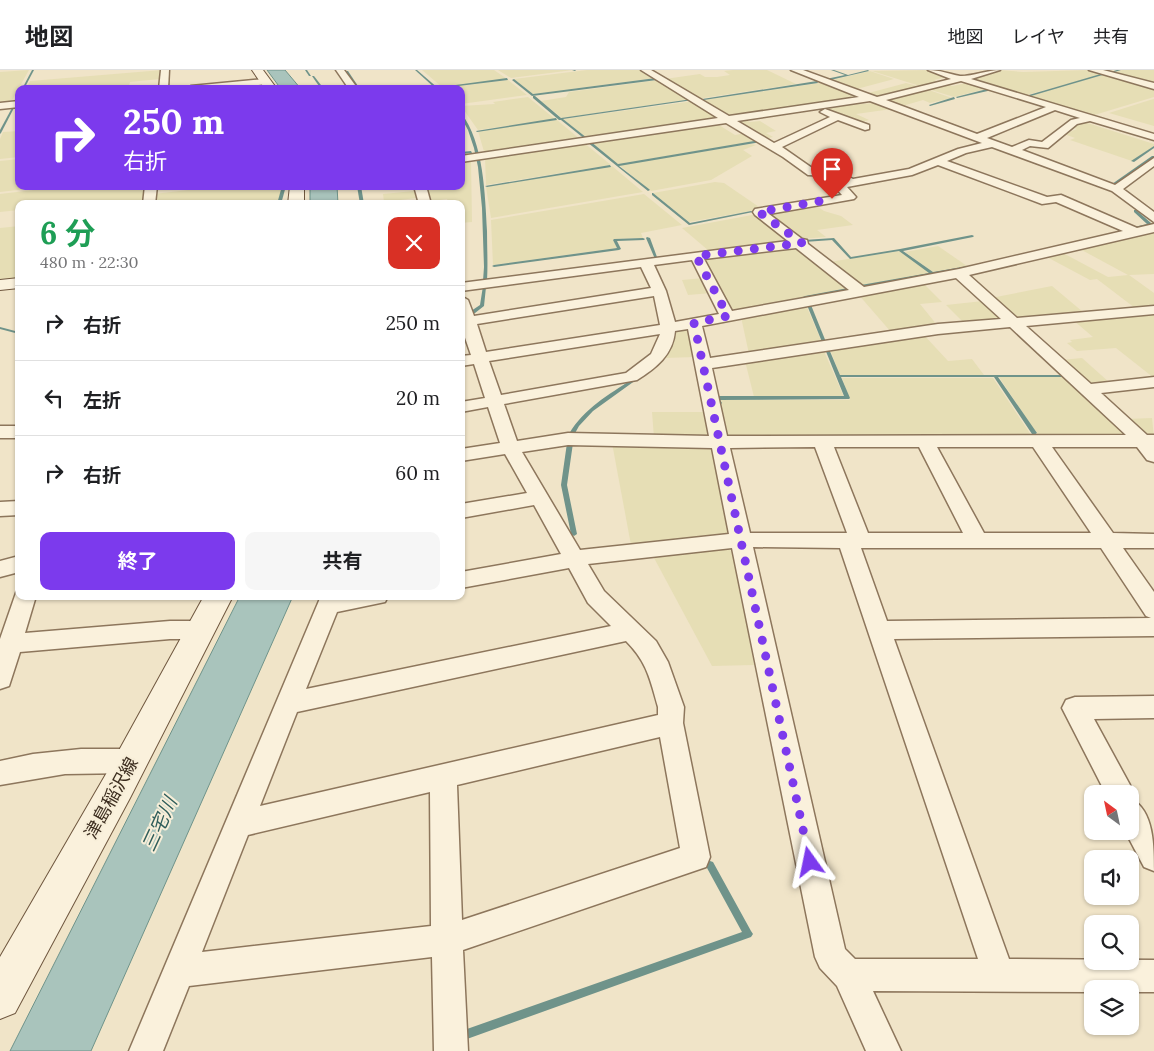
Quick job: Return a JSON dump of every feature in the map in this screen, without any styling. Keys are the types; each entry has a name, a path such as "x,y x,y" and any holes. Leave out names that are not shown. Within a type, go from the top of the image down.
{"main road":[{"path":"257,70 267,85"},
{"path":"0,285 15,283"},
{"name":"津島稲沢線","path":"0,998 131,761 217,600"}],"street":[{"path":"163,85 165,70"},
{"path":"340,70 351,85"},
{"path":"645,70 812,173 836,172 853,184"},
{"path":"795,70 1116,189 1151,213"},
{"path":"932,70 1154,137"},
{"path":"465,159 873,99 996,70"},
{"path":"1093,70 1154,86"},
{"path":"0,106 15,104"},
{"path":"810,107 865,126"},
{"path":"978,137 1055,107"},
{"path":"774,148 837,117"},
{"path":"1014,150 1029,143 1044,146 1074,122 1090,118"},
{"path":"860,291 802,243 759,212 850,197 839,185 912,172 962,151 994,143"},
{"path":"1116,189 1152,157"},
{"path":"937,161 1046,201 1057,198 1135,232"},
{"path":"465,360 669,328 959,273 1154,228"},
{"path":"465,286 802,243"},
{"path":"696,256 728,316"},
{"path":"465,406 631,377 652,362 664,348 669,328 659,292 646,262"},
{"path":"959,273 1086,389 1148,441 1154,456"},
{"path":"465,322 659,292"},
{"path":"704,364 938,329 1154,310"},
{"path":"694,323 830,957 848,975 884,1051"},
{"path":"179,971 447,940 696,857 670,724 671,706 656,662 648,648 596,597 538,498 510,447 480,358 465,324"},
{"path":"1086,389 1154,382"},
{"path":"0,432 15,432"},
{"path":"465,454 568,439 719,442 1148,441"},
{"path":"822,442 854,540 880,630 999,975"},
{"path":"925,442 977,540"},
{"path":"1040,442 1154,610"},
{"path":"465,510 538,498"},
{"path":"0,509 15,508"},
{"path":"465,579 575,559 741,540 1154,540"},
{"path":"0,569 15,565"},
{"path":"0,679 7,640 23,600"},
{"path":"146,1051 331,601"},
{"path":"880,630 1154,626"},
{"path":"7,640 170,630 201,630"},
{"path":"290,702 630,631"},
{"path":"1115,785 1075,708 1154,707"},
{"path":"239,824 670,724"},
{"path":"0,773 20,767 76,760 131,761"},
{"path":"443,777 451,1051"},
{"path":"1139,829 1154,857"},
{"path":"848,975 1154,976"}],"shaded area":[{"path":"29,70 21,85 15,85 15,95 10,104 0,105 0,72"},
{"path":"162,70 160,79 130,82 129,85 28,85 30,81"},
{"path":"422,70 494,70 507,79 458,85 440,85"},
{"path":"498,70 573,70 511,78"},
{"path":"587,70 642,70 656,78 533,94 514,79"},
{"path":"767,70 796,84 697,99 665,79 700,74 705,77 717,77 730,75 724,71"},
{"path":"931,70 950,76 934,80 941,83 923,87 872,71"},
{"path":"999,70 1023,72 1089,70 1104,74 1023,96 966,78"},
{"path":"1122,70 1154,70 1154,85 1109,74"},
{"path":"870,71 894,79 853,90 828,81"},
{"path":"1106,74 1154,87 1154,97 1091,116 1025,97"},
{"path":"508,80 527,95 465,103 465,85"},
{"path":"659,80 691,99 562,118 541,101 566,97 569,92"},
{"path":"970,82 989,88 954,97 928,89 944,84 953,86"},
{"path":"820,83 861,98 733,117 703,100"},
{"path":"906,83 921,87 880,98 865,94"},
{"path":"926,89 952,98 930,103 923,100 899,107 880,100"},
{"path":"528,97 555,119 478,130 465,112 465,106 495,104 493,102"},
{"path":"1154,99 1154,126 1109,113 1150,100"},
{"path":"694,101 723,118 588,139 563,119"},
{"path":"875,103 892,109 856,114 869,120 858,123 815,107"},
{"path":"743,118 750,122 760,121 776,131 766,133 773,137 764,139 732,120"},
{"path":"557,120 581,140 485,155 478,131"},
{"path":"1081,121 1154,144 1154,146 1132,161 1070,140 1075,138 1064,134 1077,129 1071,127"},
{"path":"714,122 735,135 746,133 759,141 618,164 590,141"},
{"path":"15,131 15,157 0,159 0,139 3,132"},
{"path":"583,142 611,165 486,185 485,157"},
{"path":"750,144 756,145 743,150 752,156 711,180 651,191 619,165"},
{"path":"15,159 15,190 17,190 0,192 0,161"},
{"path":"471,160 472,222 465,223 465,200 432,200 428,190 465,190 465,161"},
{"path":"612,166 643,192 491,218 486,187"},
{"path":"715,182 724,183 762,209 689,222 653,193"},
{"path":"34,190 145,190 144,200 15,200 15,210 0,212 0,194"},
{"path":"188,190 282,190 280,200 153,200 154,194"},
{"path":"414,191 416,198 384,200 383,194"},
{"path":"644,194 682,225 641,233 643,238 613,239 617,248 493,265 491,220"},
{"path":"812,203 824,211 841,216 853,225 817,230 826,237 802,239 767,215 768,212"},
{"path":"757,215 793,241 709,251 682,228"},
{"path":"15,226 15,279 0,281 0,228"},
{"path":"1154,230 1154,274 1129,275 1154,293 1154,306 1135,308 1097,279 1090,280 1045,256 1061,252 1108,277 1128,275 1078,248"},
{"path":"938,246 967,266 933,272 905,252"},
{"path":"797,247 847,288 733,311 730,309 703,260 705,258"},
{"path":"900,251 930,273 859,286 829,262"},
{"path":"704,278 712,293 688,295 682,280"},
{"path":"922,282 942,302 920,304 937,325 891,332 858,294"},
{"path":"1052,286 1083,312 1020,319 1011,316 991,298"},
{"path":"983,301 1002,318 999,320 964,323 946,305"},
{"path":"806,305 822,343 749,354 741,317"},
{"path":"1154,313 1154,378 1116,348 1077,351 1067,343 1072,342 1070,340 1093,337 1073,320"},
{"path":"689,328 695,357 664,358 671,349 675,330"},
{"path":"923,334 948,361 972,359 984,375 840,375 829,347"},
{"path":"823,349 844,397 754,397 745,361"},
{"path":"1082,358 1110,383 1093,384 1085,382 1061,360"},
{"path":"999,377 1068,377 1127,432 1123,437 1039,437"},
{"path":"842,378 993,378 1033,438 728,436 720,400 850,400"},
{"path":"652,412 707,412 711,433 706,439 654,438"},
{"path":"1152,418 1154,437 1141,434 1126,419"},
{"path":"612,443 709,444 716,449 732,528 724,536 631,545"},
{"path":"727,548 734,553 754,665 712,666 653,556"}],"water":[{"path":"267,70 285,70 298,85 278,85"},
{"path":"310,190 337,190 338,200 310,200"},
{"name":"三宅川","path":"238,600 291,600 91,1051 10,1051"}],"waterway":[{"path":"25,85 33,70"},
{"path":"306,70 310,75"},
{"path":"416,70 433,85"},
{"path":"832,70 847,75"},
{"path":"1108,73 1120,70"},
{"path":"827,80 868,71"},
{"path":"347,72 356,85"},
{"path":"1023,97 1105,74"},
{"path":"313,77 320,85"},
{"path":"458,85 507,79"},
{"path":"513,80 532,95 656,79"},
{"path":"697,100 817,82"},
{"path":"957,97 991,89"},
{"path":"534,97 561,119"},
{"path":"930,105 954,98"},
{"path":"561,119 692,100"},
{"path":"0,133 14,106"},
{"path":"477,131 556,119"},
{"path":"562,120 586,139"},
{"path":"465,121 476,148 480,167 484,208 485,281"},
{"path":"617,165 760,141"},
{"path":"589,142 616,164"},
{"path":"1133,161 1154,147"},
{"path":"465,153 471,152"},
{"path":"1113,185 1153,157"},
{"path":"487,186 610,166"},
{"path":"618,166 648,190"},
{"path":"280,200 283,190"},
{"path":"360,190 361,200"},
{"path":"653,194 689,224 751,212"},
{"path":"1131,229 1150,224 1135,211"},
{"path":"900,250 972,236"},
{"path":"648,238 656,258 665,257"},
{"path":"494,266 619,249 615,240 643,239"},
{"path":"804,241 833,239 850,258 900,250"},
{"path":"900,250 932,273"},
{"path":"862,286 968,267"},
{"path":"473,312 482,306 484,287"},
{"path":"805,297 848,289"},
{"path":"809,305 824,342"},
{"path":"0,328 15,332"},
{"path":"827,349 838,376"},
{"path":"719,403 717,398 847,398 838,376"},
{"path":"838,376 995,376"},
{"path":"995,376 1064,376"},
{"path":"995,376 1034,433"},
{"path":"572,434 577,425 591,410 634,380"},
{"path":"570,443 564,485 574,534"},
{"path":"467,1034 748,934 710,865"}],"route":[{"path":"810,862 694,323 728,316 696,256 802,243 759,212 832,199"}]}
